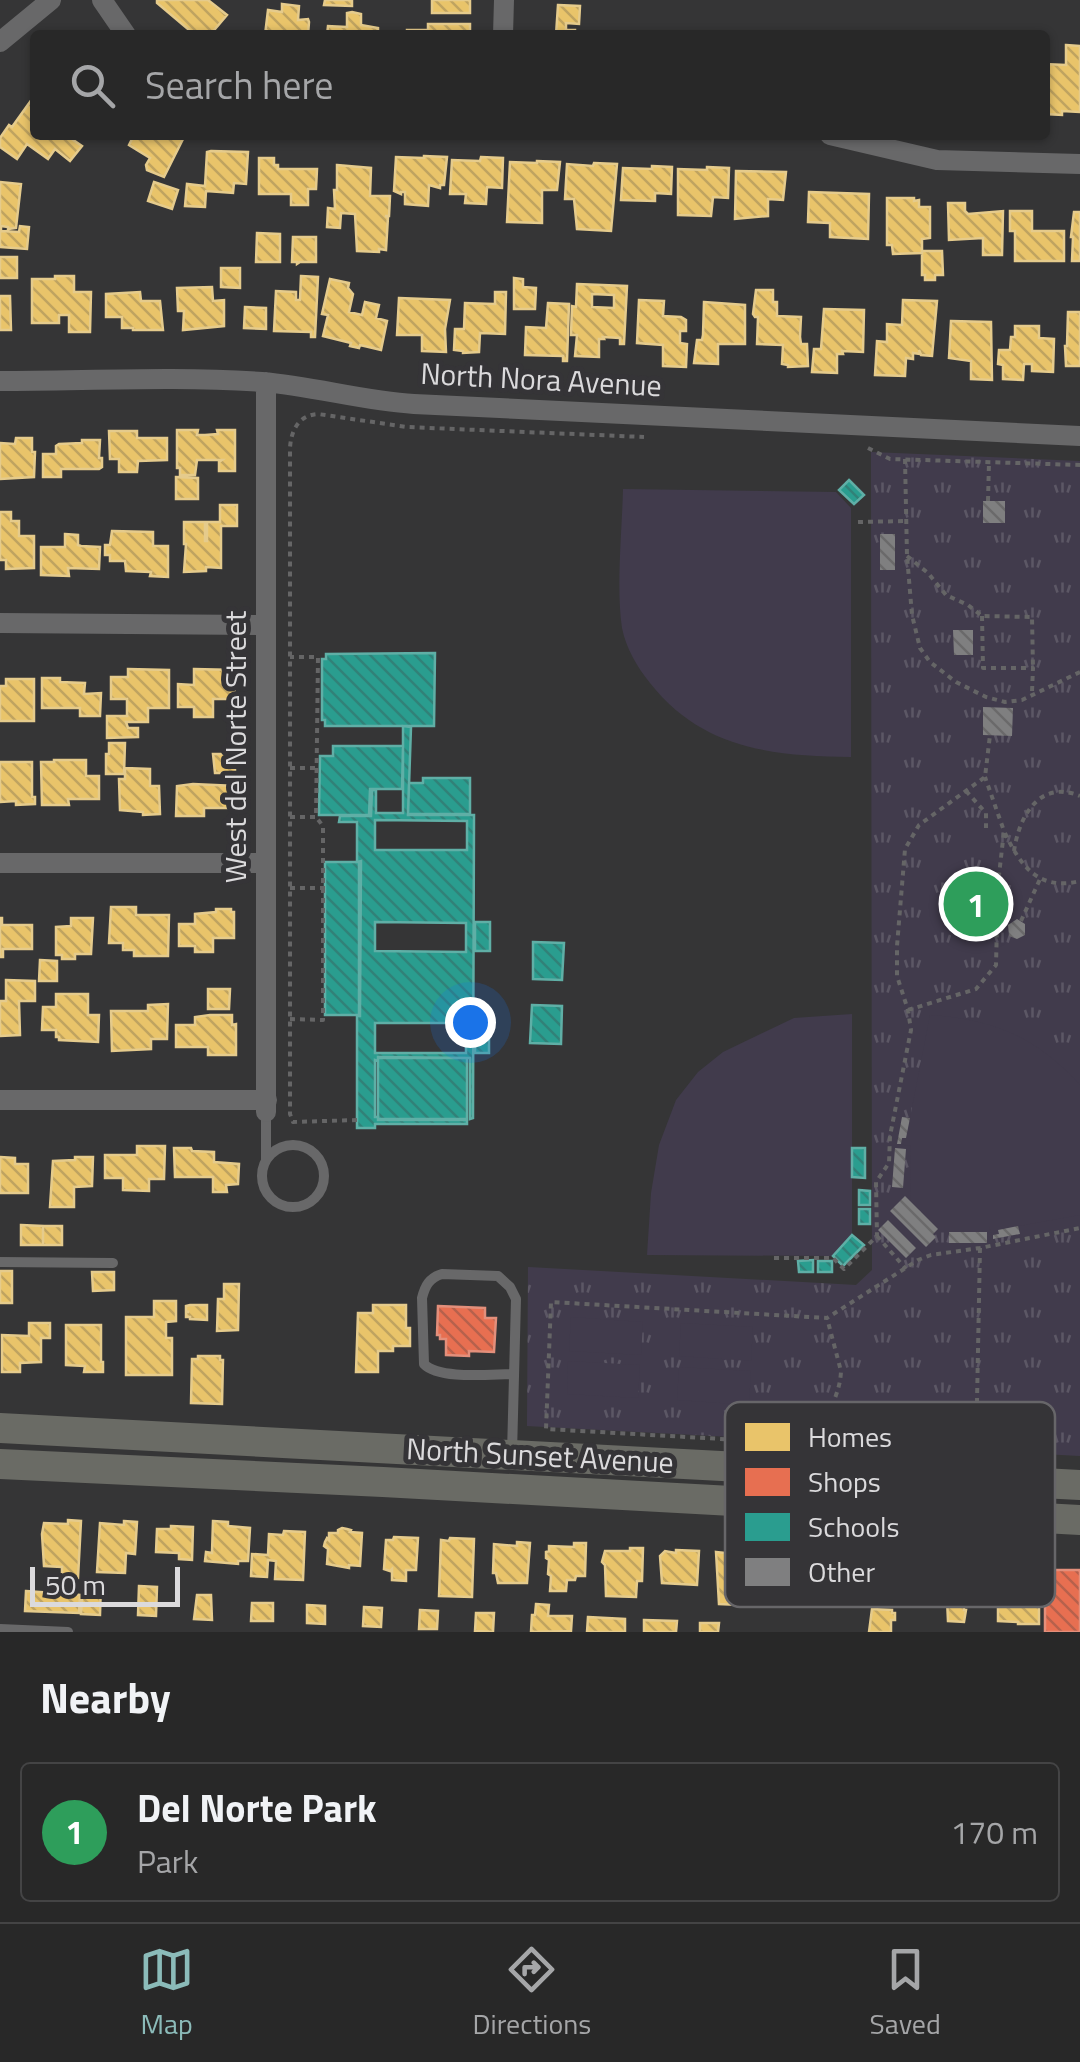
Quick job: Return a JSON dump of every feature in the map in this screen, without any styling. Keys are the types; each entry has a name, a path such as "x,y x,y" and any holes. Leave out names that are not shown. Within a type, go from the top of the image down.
{"main road":[{"name":"North Sunset Avenue","path":"0,1428 725,1466"},
{"name":"North Sunset Avenue","path":"0,1464 725,1501"},
{"name":"North Sunset Avenue","path":"1055,1484 1080,1485"},
{"name":"North Sunset Avenue","path":"1055,1519 1080,1520"}],"street":[{"path":"0,42 51,0"},
{"path":"102,0 123,30"},
{"path":"503,30 504,0"},
{"path":"851,140 937,160 1080,164"},
{"name":"North Nora Avenue","path":"0,381 266,382 392,403 1080,436"},
{"name":"West del Norte Street","path":"266,382 266,1106"},
{"path":"0,624 266,626"},
{"path":"0,863 266,862"},
{"path":"0,1100 266,1106"}],"lane":[{"path":"266,1106 262,1181 273,1200 292,1208 306,1205 316,1196 324,1177 311,1152 298,1146 283,1147 266,1160"},
{"path":"0,1262 112,1263"},
{"path":"512,1454 516,1299 498,1276 434,1276 424,1288 422,1298 427,1368 441,1373 514,1374"},
{"path":"0,1629 68,1632"}],"path":[{"path":"356,1120 290,1119 294,428 311,414 324,414 407,427 659,438"},
{"path":"870,448 890,459 1080,465"},
{"path":"906,459 907,556 912,614 920,648 943,674 995,700 1014,702 1080,672"},
{"path":"988,501 990,462"},
{"path":"858,522 906,521"},
{"path":"907,556 946,595 981,613 983,668 1032,668"},
{"path":"982,616 1032,616 1032,694"},
{"path":"290,657 318,658 316,818 323,826 324,888 323,1020 290,1019"},
{"path":"995,700 995,708"},
{"path":"990,735 985,777 1014,851 1040,879 1052,883 1080,882"},
{"path":"290,768 319,768"},
{"path":"906,1268 877,1236 876,1182 889,1162 890,1136 911,1030 897,976 904,849 919,825 985,777"},
{"path":"966,791 986,813 986,828"},
{"path":"1014,851 1018,827 1038,801 1058,792 1080,796"},
{"path":"290,817 316,818"},
{"path":"908,1010 976,989 996,965 1004,830"},
{"path":"1021,921 1040,879"},
{"path":"290,888 324,888"},
{"path":"725,1439 546,1429 551,1302 827,1318 931,1255 1080,1228"},
{"path":"774,1258 833,1258 844,1269 877,1236"},
{"path":"977,1402 980,1248"},
{"path":"827,1318 841,1372 835,1402"}],"green space":[{"path":"871,452 1080,461 1080,1456 1055,1455 1055,1402 725,1402 725,1437 527,1426 528,1267 856,1285 872,1270"},
{"path":"623,489 836,492 851,508 851,757 766,751 740,744 692,722 650,683 633,657 622,628 619,578"},
{"path":"852,1014 852,1235 833,1256 647,1255 659,1145 676,1100 698,1072 723,1052 794,1018"},
{"path":"930,1015 974,1021 1012,1034 1047,1054 1080,1085 1080,1215 1019,1226 1020,1234 993,1239 989,1226 935,1226 910,1201 911,1146 897,1144 902,1117 910,1118"},
{"path":"571,1317 643,1322 641,1355 569,1351"},
{"path":"681,1323 753,1327 751,1361 679,1356"},
{"path":"568,1361 640,1365 638,1398 567,1394"},
{"path":"679,1367 751,1371 749,1402 677,1400"}],"building: Homes":[{"path":"208,0 227,15 214,30 189,30 157,3"},
{"path":"325,0 352,0 352,6 324,5"},
{"path":"432,0 470,0 470,13 432,13"},
{"path":"282,4 299,6 298,20 308,19 308,30 266,30 268,10 282,12"},
{"path":"558,5 580,6 579,24 566,23 566,30 556,30"},
{"path":"347,13 361,14 361,25 378,30 328,30 328,26 347,27"},
{"path":"428,24 470,24 470,30 428,30"},
{"path":"1066,45 1080,46 1080,112 1050,114 1050,64 1066,65"},
{"path":"30,102 30,140 73,140 82,146 70,161 55,149 48,159 27,144 17,159 0,147 0,138 9,125 12,127"},
{"path":"132,140 182,140 164,177 147,170 150,158 129,145"},
{"path":"207,152 248,152 246,184 234,183 233,193 206,191 205,207 185,206 187,184 205,186"},
{"path":"396,157 447,157 444,185 429,185 428,206 405,204 405,192 394,191"},
{"path":"481,157 503,158 502,188 487,187 486,204 465,203 466,194 450,194 452,160 480,161"},
{"path":"259,158 274,158 278,169 317,169 316,189 308,189 308,205 291,205 291,194 259,194"},
{"path":"510,162 560,162 557,190 542,190 542,223 507,222"},
{"path":"567,164 617,164 611,231 577,229 574,199 565,199"},
{"path":"337,165 371,168 370,196 390,196 389,216 385,216 386,250 357,251 355,214 341,213 340,228 327,227 328,208 335,209"},
{"path":"672,167 671,194 655,193 655,201 621,200 623,168"},
{"path":"729,168 728,198 713,197 711,216 678,215 678,169"},
{"path":"736,171 786,172 783,200 768,199 768,216 735,219"},
{"path":"0,182 21,184 16,228 1,226 1,231 19,232 20,226 29,227 27,249 0,247"},
{"path":"154,182 178,190 172,209 148,201"},
{"path":"809,192 869,194 868,239 830,237 830,223 808,222"},
{"path":"887,198 914,198 919,200 919,207 930,207 930,238 922,239 922,253 893,254 892,245 887,245"},
{"path":"948,203 965,203 968,214 1003,211 1002,255 983,255 983,238 949,240"},
{"path":"1010,211 1032,211 1032,231 1064,231 1064,261 1015,261"},
{"path":"1074,212 1080,212 1080,261 1072,261"},
{"path":"257,233 280,234 280,262 256,262"},
{"path":"293,237 316,237 316,262 292,262"},
{"path":"922,251 942,251 943,275 925,280"},
{"path":"0,257 17,257 17,278 0,278"},
{"path":"221,268 240,268 240,288 221,287"},
{"path":"74,276 74,292 91,292 90,332 69,332 69,315 59,315 59,323 32,323 32,279"},
{"path":"301,276 318,277 315,337 311,337 311,332 274,331 276,291 296,292 296,300 300,300"},
{"path":"514,278 523,279 523,287 536,288 535,309 514,309"},
{"path":"330,279 349,283 353,294 349,312 362,315 365,302 379,305 376,318 387,321 381,350 350,346 351,343 323,336 328,315 322,314"},
{"path":"577,284 627,286 624,344 620,344 620,338 603,337 599,339 599,357 575,356 577,335 571,335 572,306 576,307","holes":["592,294 614,295 614,308 592,307"]},
{"path":"212,287 213,301 224,300 224,326 183,330 184,311 178,311 177,288"},
{"path":"756,290 773,290 777,316 801,317 801,344 807,344 808,366 782,364 783,345 757,344 758,317 753,314"},
{"path":"140,292 141,301 160,301 163,330 122,328 122,317 106,317 106,294"},
{"path":"495,292 506,292 505,334 480,333 479,352 454,350 455,329 464,329 465,303 495,304"},
{"path":"0,296 10,296 11,330 0,330"},
{"path":"399,298 450,300 446,352 422,351 422,335 397,335"},
{"path":"639,300 664,301 663,316 686,320 686,331 680,331 680,343 687,344 686,367 663,366 663,345 637,343"},
{"path":"903,300 937,301 932,356 921,355 919,350 920,354 913,353 913,359 906,358 905,376 875,375 877,341 887,342 887,324 902,325"},
{"path":"704,302 745,305 745,344 718,344 718,364 694,363 697,340 702,340 703,335"},
{"path":"548,303 569,304 567,361 563,361 563,356 525,355 526,327 546,328"},
{"path":"245,307 266,308 266,329 244,328"},
{"path":"824,309 864,310 863,352 837,354 837,373 812,372 814,349 821,349"},
{"path":"1068,312 1080,312 1080,366 1066,366"},
{"path":"951,321 991,322 992,380 971,379 971,361 949,358"},
{"path":"1015,326 1039,326 1039,338 1054,339 1053,372 1032,371 1032,364 1024,364 1023,380 1003,379 999,350 1010,350"},
{"path":"177,430 198,430 197,435 205,435 235,430 235,471 219,471 222,460 197,460 195,475 180,475"},
{"path":"109,431 137,431 137,438 167,438 167,460 138,461 137,472 119,472 119,459 110,459"},
{"path":"16,438 32,438 34,477 0,479 0,443 15,444"},
{"path":"100,440 102,467 61,469 61,477 43,477 43,454 56,454 59,444"},
{"path":"176,477 198,478 198,499 176,499"},
{"path":"220,505 237,505 237,526 221,526 221,568 184,572 184,522 205,522 207,541 207,522 220,522"},
{"path":"0,512 11,512 11,521 19,521 19,536 34,536 34,568 6,569 6,560 0,560"},
{"path":"112,531 153,532 153,546 168,546 168,577 126,571 125,561 110,561 105,545 110,545"},
{"path":"65,534 78,535 78,545 100,547 99,569 68,568 69,576 41,575 41,547 65,547"},
{"path":"128,669 169,670 169,708 148,708 148,722 126,722 128,728 138,728 138,737 107,738 107,716 127,716 127,699 111,699 111,677 128,677"},
{"path":"194,669 236,670 234,699 213,699 213,717 194,717 194,707 178,707 178,684 194,685"},
{"path":"42,678 85,683 84,694 101,693 100,716 80,716 80,708 42,708"},
{"path":"6,679 34,679 34,721 0,721 0,686 6,686"},
{"path":"109,743 125,743 124,774 106,774"},
{"path":"213,754 235,754 235,773 215,773"},
{"path":"86,760 86,776 99,776 99,799 68,799 69,805 42,805 41,762"},
{"path":"0,762 32,762 35,804 0,802"},
{"path":"125,768 150,769 150,786 159,786 160,814 120,810 119,779 125,779"},
{"path":"177,786 236,786 236,808 204,808 204,816 176,816"},
{"path":"111,907 136,907 136,915 169,915 168,956 134,956 134,950 123,950 123,943 109,943"},
{"path":"216,909 234,912 234,938 213,938 213,952 195,952 195,946 179,946 179,924 195,924 195,914"},
{"path":"0,918 2,925 32,925 32,949 3,949 0,957"},
{"path":"71,918 93,918 91,954 62,959 62,955 56,955 56,927 71,926"},
{"path":"40,960 57,961 57,981 39,981"},
{"path":"6,980 35,981 35,1001 19,1001 20,1035 0,1036 0,1001 6,1001"},
{"path":"208,989 230,989 229,1009 208,1009"},
{"path":"56,994 88,994 88,1015 99,1015 98,1042 59,1040 56,1030 42,1030 43,1007 56,1007"},
{"path":"168,1004 167,1039 151,1039 151,1049 112,1051 111,1011 148,1011 148,1005"},
{"path":"232,1015 232,1025 236,1024 236,1055 208,1055 208,1047 176,1047 176,1025 195,1025 195,1017"},
{"path":"137,1146 165,1146 164,1179 149,1179 149,1191 123,1190 123,1178 105,1178 105,1155 137,1155"},
{"path":"174,1148 214,1152 214,1162 239,1164 238,1184 226,1185 227,1192 213,1192 213,1177 175,1177"},
{"path":"0,1157 15,1158 15,1164 28,1164 28,1193 0,1193"},
{"path":"93,1157 92,1186 74,1187 74,1207 50,1207 53,1161"},
{"path":"21,1225 43,1226 43,1245 21,1245"},
{"path":"43,1226 62,1226 62,1245 43,1245"},
{"path":"0,1271 12,1271 12,1303 0,1303"},
{"path":"92,1272 114,1272 114,1290 93,1291"},
{"path":"224,1284 239,1284 238,1330 217,1331 218,1299 224,1299"},
{"path":"154,1301 176,1301 176,1321 166,1322 166,1338 172,1338 172,1375 126,1375 126,1317 154,1317"},
{"path":"207,1305 207,1320 186,1317 186,1306"},
{"path":"373,1305 406,1305 410,1346 378,1351 378,1372 356,1372 358,1313 373,1313"},
{"path":"29,1323 50,1323 50,1338 41,1338 41,1362 20,1363 20,1372 2,1372 2,1335 29,1336"},
{"path":"66,1325 101,1325 103,1372 84,1372 85,1366 66,1365"},
{"path":"220,1356 223,1360 222,1404 191,1403 192,1359"},
{"path":"68,1520 81,1521 78,1578 62,1577 62,1567 44,1566 44,1523 68,1524"},
{"path":"124,1521 137,1522 135,1554 126,1553 125,1573 97,1572 100,1523 124,1525"},
{"path":"213,1521 250,1528 248,1561 205,1561 206,1552 212,1553"},
{"path":"193,1527 192,1560 179,1559 179,1553 156,1552 157,1529"},
{"path":"342,1528 362,1533 360,1566 327,1564 325,1542 329,1533 338,1533"},
{"path":"284,1531 305,1532 303,1580 275,1579 276,1561 268,1560 267,1577 251,1576 252,1554 268,1555 269,1534 283,1535"},
{"path":"418,1538 416,1570 406,1570 406,1581 392,1580 392,1569 384,1569 386,1540"},
{"path":"474,1539 472,1597 439,1596 441,1540"},
{"path":"517,1542 530,1543 527,1583 498,1583 493,1573 494,1544 517,1546"},
{"path":"574,1543 586,1543 585,1576 567,1580 566,1591 550,1591 546,1558 549,1546 574,1547"},
{"path":"643,1548 642,1581 637,1581 636,1597 606,1596 602,1562 605,1551"},
{"path":"676,1550 699,1551 697,1585 662,1583 660,1556"},
{"path":"716,1552 725,1553 725,1604 719,1604"},
{"path":"83,1584 101,1584 100,1615 81,1614"},
{"path":"139,1586 157,1587 156,1616 138,1615"},
{"path":"26,1591 80,1595 79,1613 25,1611"},
{"path":"197,1595 211,1595 212,1620 194,1619"},
{"path":"252,1603 273,1603 273,1621 251,1621"},
{"path":"536,1604 549,1605 548,1616 572,1616 571,1631 531,1632"},
{"path":"307,1605 325,1606 325,1624 307,1623"},
{"path":"364,1607 382,1608 381,1627 363,1626"},
{"path":"947,1607 964,1607 964,1622 948,1621"},
{"path":"998,1607 1039,1607 1039,1624 998,1621"},
{"path":"872,1609 895,1613 891,1632 869,1632"},
{"path":"420,1610 438,1611 437,1629 419,1629"},
{"path":"476,1613 494,1613 493,1632 475,1631"},
{"path":"588,1617 625,1619 625,1632 587,1632"},
{"path":"644,1620 677,1621 676,1632 644,1632"},
{"path":"700,1623 719,1623 718,1632 700,1632"}],"building: Shops":[{"path":"438,1306 485,1308 485,1318 496,1318 494,1352 446,1355 446,1339 437,1335"},
{"path":"1055,1570 1080,1570 1080,1632 1045,1632 1045,1607 1055,1607"}],"building: Schools":[{"path":"849,480 864,495 854,504 839,490"},
{"path":"435,653 434,726 325,726 322,659 326,659 326,654"},
{"path":"403,726 411,727 408,815 474,815 473,1118 470,1119 470,1058 378,1057 378,1120 467,1120 467,1124 375,1124 375,1128 357,1128 361,861 357,862 357,822 339,822 340,816 371,816 372,790 376,790 376,813 403,813","holes":["375,820 467,821 467,850 375,850","375,922 466,923 466,952 375,951","375,1023 466,1023 466,1053 375,1053"]},
{"path":"333,746 403,746 402,789 370,789 369,815 319,815 320,756 333,756"},
{"path":"423,778 470,778 470,814 408,814 409,783 423,783"},
{"path":"325,862 359,862 359,1015 325,1015"},
{"path":"475,922 490,922 490,951 475,951"},
{"path":"533,942 564,943 562,980 533,979"},
{"path":"532,1005 562,1006 561,1044 530,1043"},
{"path":"475,1023 489,1023 489,1053 475,1053"},
{"path":"378,1058 467,1058 467,1119 378,1119"},
{"path":"852,1148 865,1148 865,1178 852,1177"},
{"path":"859,1190 870,1191 870,1205 859,1205"},
{"path":"859,1209 870,1209 870,1224 859,1224"},
{"path":"852,1235 864,1245 843,1266 833,1256"},
{"path":"813,1260 813,1272 799,1272 798,1261"},
{"path":"818,1261 832,1261 832,1272 818,1272"}],"building: Other":[{"path":"983,501 1005,501 1005,523 983,523"},
{"path":"880,534 895,534 895,570 880,570"},
{"path":"953,630 973,630 973,655 954,655"},
{"path":"983,707 1013,708 1012,736 983,735"},
{"path":"1017,919 1025,924 1025,935 1017,939 1009,936 1008,925"},
{"path":"902,1117 910,1118 906,1138 897,1144"},
{"path":"895,1148 906,1149 903,1188 892,1187"},
{"path":"905,1196 938,1229 926,1247 890,1211"},
{"path":"888,1220 916,1248 906,1258 878,1230"},
{"path":"1018,1226 1020,1234 993,1239 998,1230"},
{"path":"949,1232 987,1232 987,1243 949,1243"}],"place":[{"name":"Del Norte Park","path":"976,904"}]}
